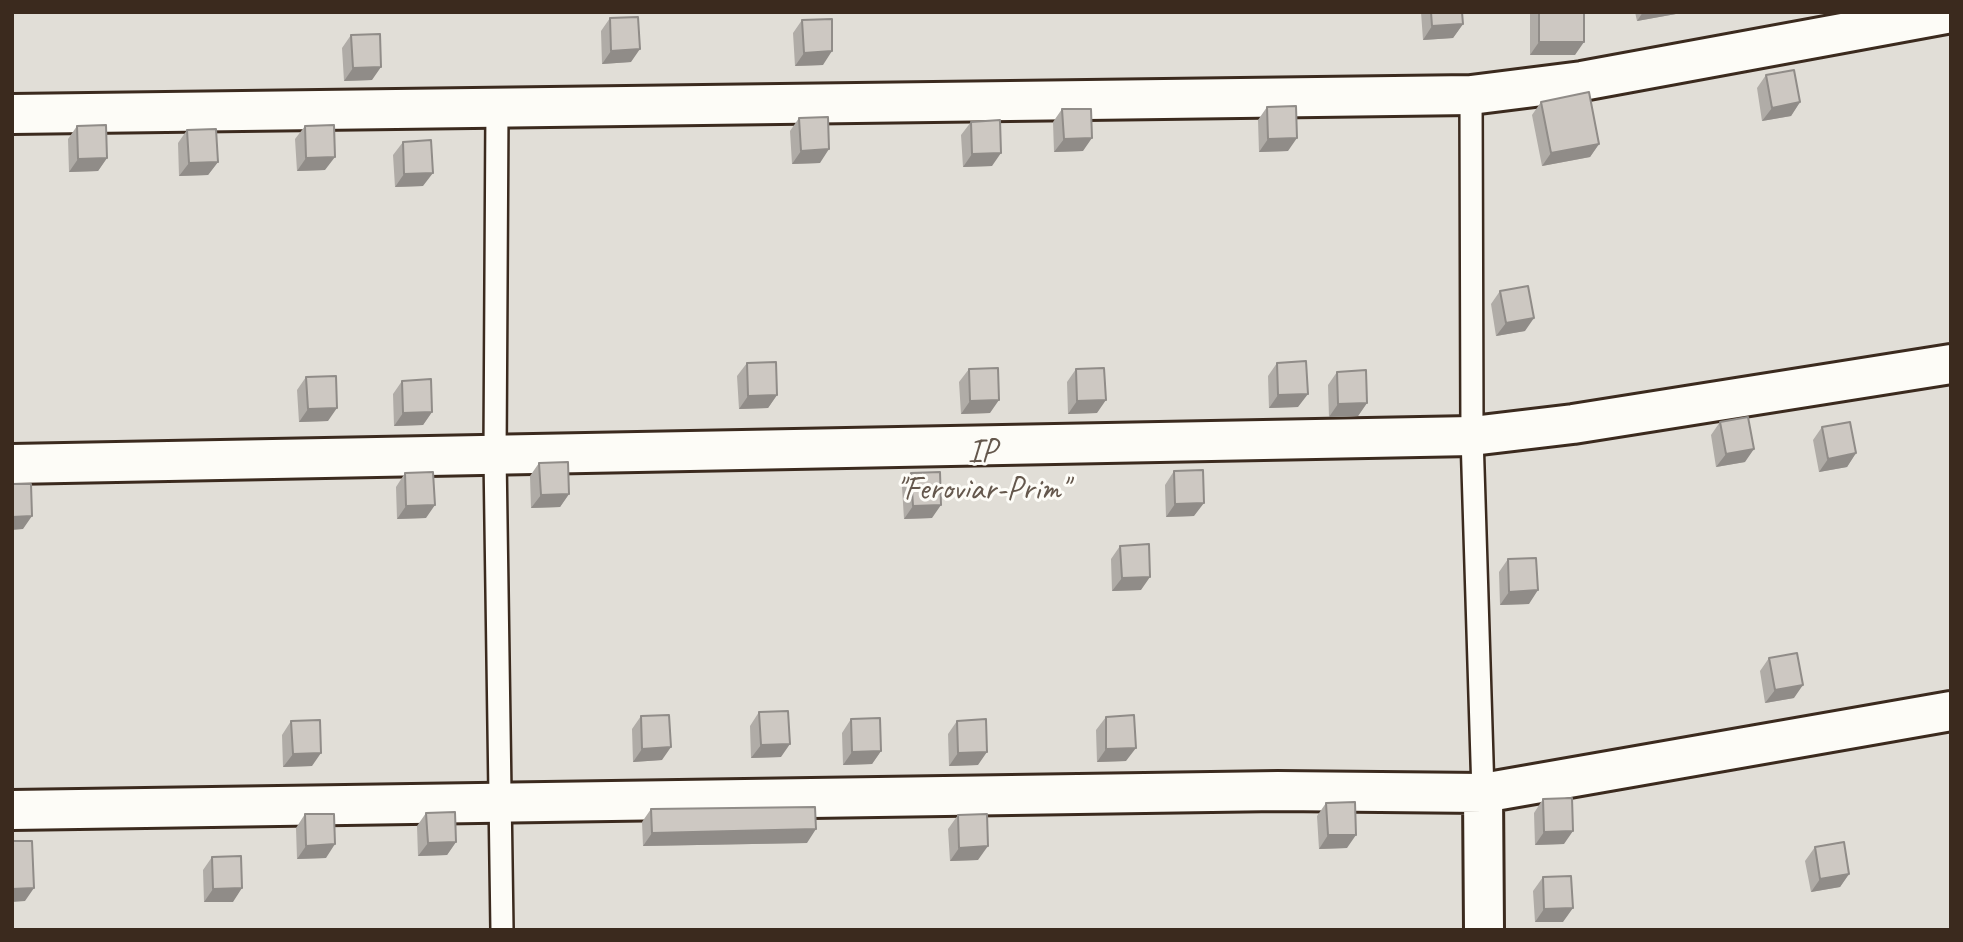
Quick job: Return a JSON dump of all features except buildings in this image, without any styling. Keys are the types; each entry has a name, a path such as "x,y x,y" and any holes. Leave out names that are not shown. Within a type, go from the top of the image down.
{"street":[{"path":"12,114 1471,95 1582,81 1951,13"},
{"path":"12,464 1472,436 1573,424 1951,363"},
{"path":"12,810 1278,791 1483,793 1951,711"},
{"path":"1483,793 1484,930"}],"lane":[{"path":"1471,95 1472,436 1483,793"},
{"path":"497,108 495,455 502,930"}],"green space":[{"name":"IP \"Feroviar-Prim\"","path":"12,12 1951,12 1951,930 12,930"}]}
